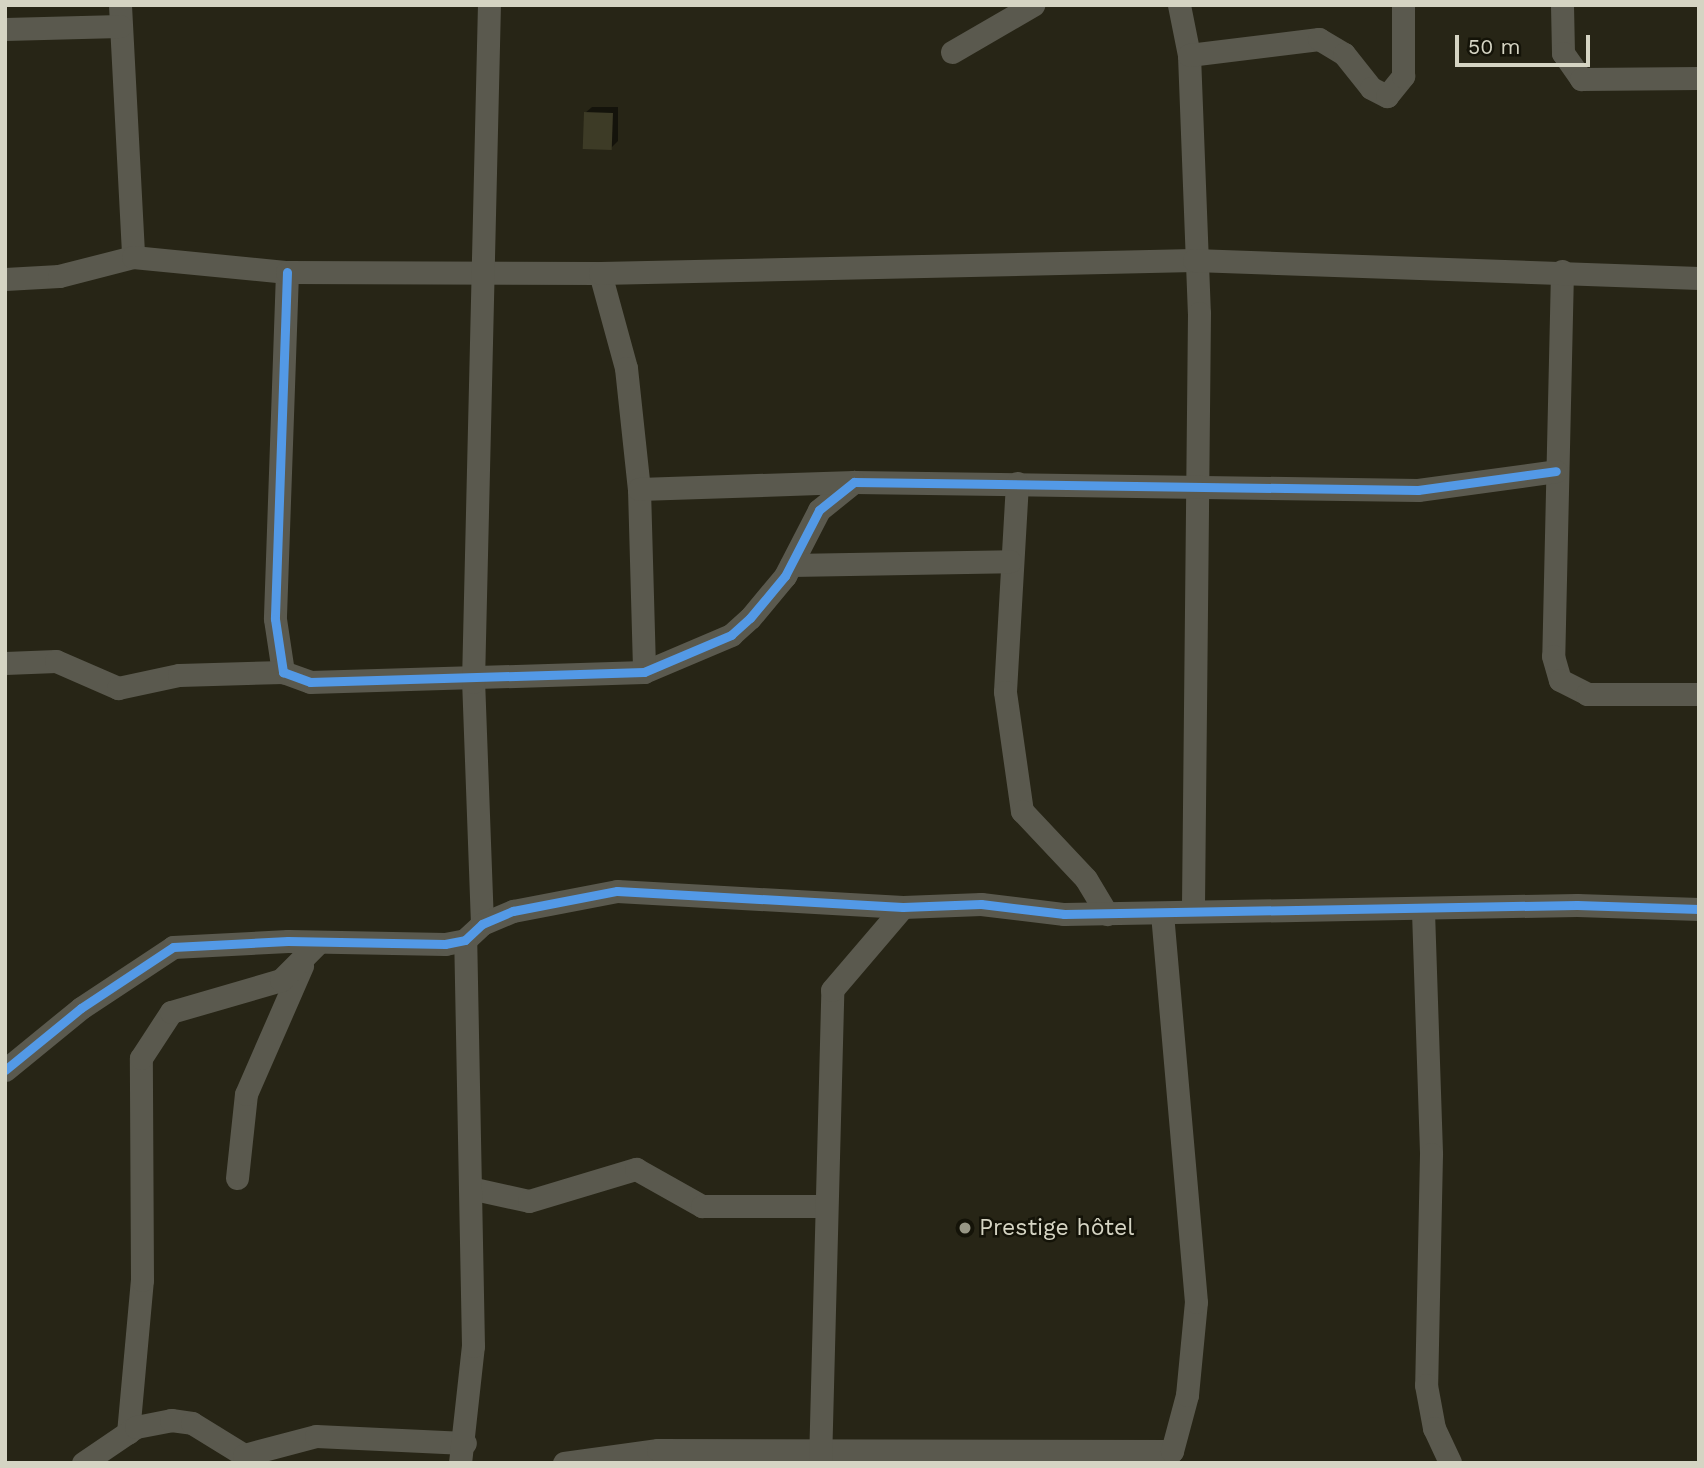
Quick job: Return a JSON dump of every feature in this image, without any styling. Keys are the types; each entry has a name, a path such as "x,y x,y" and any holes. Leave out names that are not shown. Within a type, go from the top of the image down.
{"street":[{"path":"482,923 473,682 480,268 489,5"},
{"path":"952,52 1033,5"},
{"path":"1179,5 1189,55 1199,369 1194,482 1193,909"},
{"path":"1189,55 1319,39 1344,54 1371,89 1387,96 1403,76 1403,5"},
{"path":"1562,5 1563,53 1581,79 1699,78"},
{"path":"5,29 120,16 133,257"},
{"path":"5,279 59,276 133,257 287,272 480,268 600,273 1194,260 1562,271 1699,278"},
{"path":"1562,271 1553,656 1560,680 1587,694 1699,694"},
{"path":"283,673 273,572 287,272"},
{"path":"600,273 626,368 639,489 644,673"},
{"path":"639,489 854,482 1194,482 1295,491 1418,490 1556,471"},
{"path":"5,663 56,661 118,688 179,674 283,673 327,684 473,682 644,673 731,635 767,602 791,565 819,510 854,482"},
{"path":"1017,483 1010,561 1005,692 1022,811 1086,879 1107,914"},
{"path":"791,565 1010,561"},
{"path":"5,1070 81,1008 173,947 312,951 424,946 465,940 482,923 547,902 617,891 903,907 981,904 1107,914 1161,914 1193,909 1423,911 1577,905 1699,909"},
{"path":"820,1458 822,1206 832,990 903,907"},
{"path":"1423,911 1431,1154 1426,1385 1434,1428 1450,1463"},
{"path":"564,1463 659,1450 820,1458 1173,1457 1187,1395 1196,1303 1161,914"},
{"path":"89,1461 128,1433 154,1421 192,1423 244,1455 316,1436 462,1453 473,1346 465,940"},
{"path":"237,1178 256,1061 312,951"},
{"path":"128,1433 142,1280 141,1058 171,1012 281,980 312,951"},
{"path":"470,1188 530,1201 636,1169 702,1206 822,1206"}],"building":[{"path":"584,112 613,113 612,150 583,149"}],"cycle path":[{"path":"287,272 275,619 283,672 310,682 644,672 731,635 750,618 785,576 819,510 854,482 1418,490 1556,471"},
{"path":"5,1070 81,1008 173,947 288,941 445,944 465,940 482,924 513,911 617,891 903,907 981,904 1064,914 1577,905 1699,909"}],"place":[{"name":"Prestige hôtel","path":"965,1228"}]}
